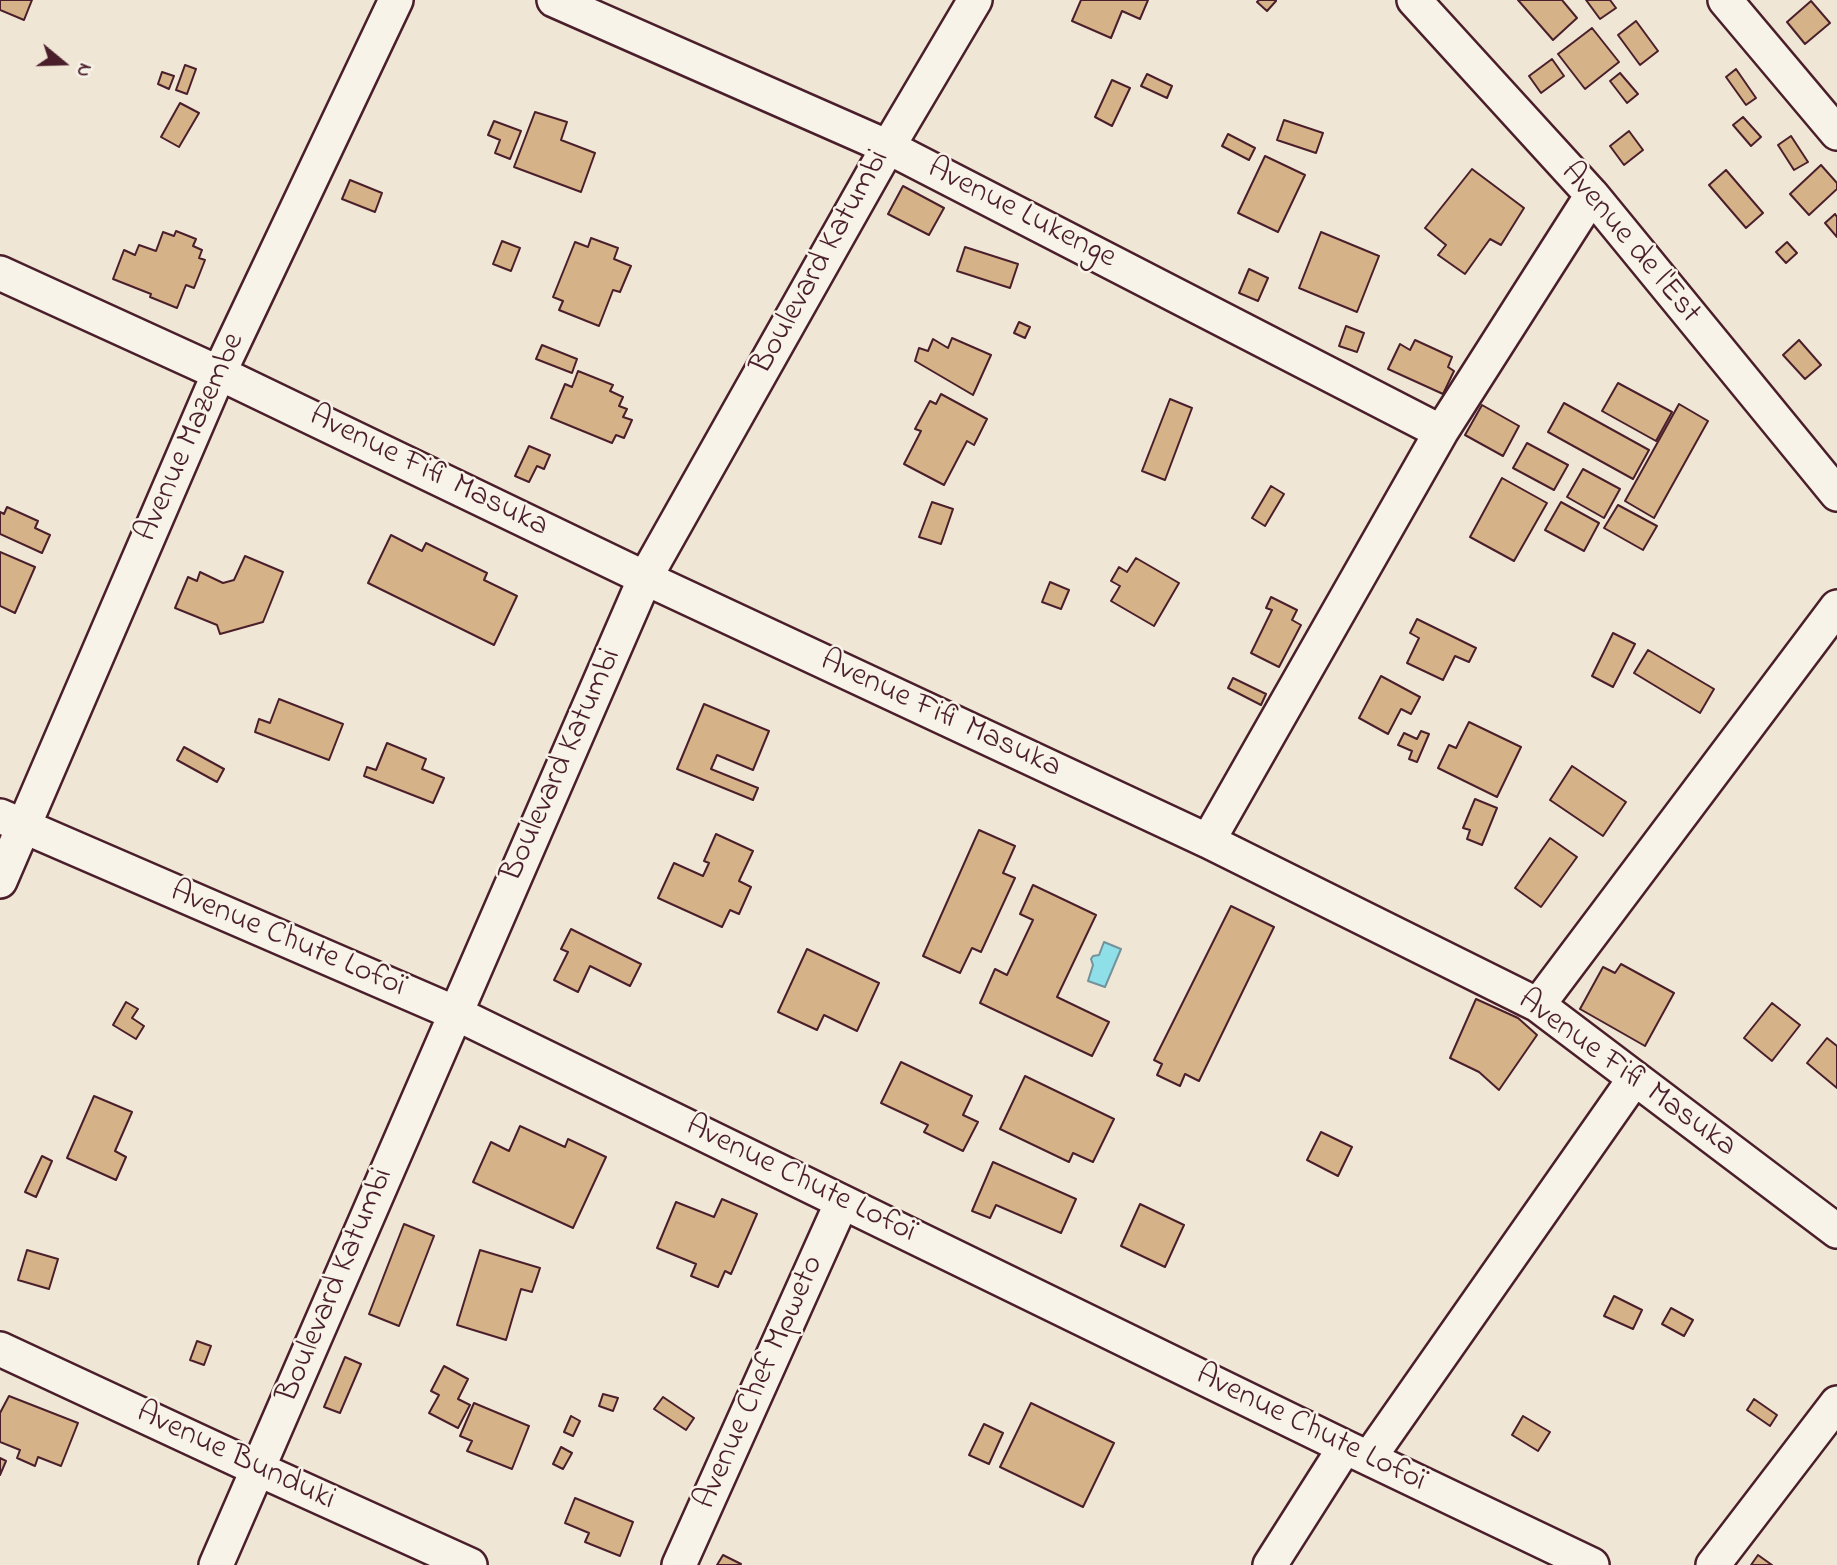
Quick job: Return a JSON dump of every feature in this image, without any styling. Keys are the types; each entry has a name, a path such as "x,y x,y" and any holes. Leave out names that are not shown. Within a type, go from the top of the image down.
{"street":[{"name":"Avenue Mazembe","path":"0,881 12,821 219,373 396,0"},
{"name":"Avenue Lukenge","path":"554,0 888,147 1441,432"},
{"name":"Boulevard Katumbi","path":"216,1565 645,578 888,147 975,0"},
{"name":"Avenue de l'Est","path":"1414,0 1592,195 1837,494"},
{"path":"1725,0 1837,133"},
{"path":"1208,841 1441,432 1592,195"},
{"name":"Avenue Fifi Masuka","path":"0,273 219,373 645,578 1208,841 1538,1004 1837,1231"},
{"path":"1538,1004 1837,607"},
{"name":"Avenue Chute Lofoï","path":"12,821 454,1013 1592,1565"},
{"path":"1270,1565 1357,1453 1635,1078"},
{"name":"Avenue Chef Mpweto","path":"679,1565 842,1202"},
{"name":"Avenue Bunduki","path":"0,1349 470,1565"},
{"path":"1713,1565 1837,1403"}],"water":[{"path":"1104,942 1121,949 1105,987 1088,981 1093,965 1091,959 1099,955"}],"building":[{"path":"0,0 32,0 24,20 0,10"},
{"path":"1081,0 1148,0 1140,19 1122,11 1111,38 1072,21"},
{"path":"1518,0 1562,0 1577,18 1553,40"},
{"path":"1586,0 1610,0 1616,8 1600,19"},
{"path":"1276,1 1267,11 1257,2"},
{"path":"1811,1 1830,23 1805,44 1787,22"},
{"path":"1636,21 1658,51 1640,65 1618,35"},
{"path":"1592,28 1619,62 1585,89 1558,54"},
{"path":"1552,59 1564,76 1541,93 1529,76"},
{"path":"185,65 196,69 187,94 176,90"},
{"path":"1736,69 1756,98 1746,105 1726,77"},
{"path":"162,72 174,76 169,89 158,84"},
{"path":"1620,73 1638,94 1627,103 1610,81"},
{"path":"1147,74 1172,86 1167,98 1141,86"},
{"path":"1112,80 1130,88 1112,126 1095,117"},
{"path":"180,103 199,113 179,147 161,137"},
{"path":"535,112 567,122 561,140 595,153 581,192 514,167"},
{"path":"1743,117 1761,137 1751,146 1733,125"},
{"path":"1284,120 1323,133 1316,153 1277,140"},
{"path":"494,121 521,131 510,159 495,153 500,140 488,135"},
{"path":"1629,131 1643,150 1624,165 1610,146"},
{"path":"1228,134 1255,148 1249,160 1222,146"},
{"path":"1791,136 1808,162 1794,170 1778,145"},
{"path":"1265,156 1305,175 1278,232 1238,213"},
{"path":"1821,165 1837,183 1837,189 1809,215 1790,194"},
{"path":"1472,169 1524,208 1501,245 1490,239 1465,274 1438,255 1446,245 1425,228"},
{"path":"1726,170 1763,213 1746,228 1709,185"},
{"path":"350,180 382,193 375,212 342,199"},
{"path":"903,186 944,208 929,235 888,214"},
{"path":"1835,214 1837,217 1837,237 1825,223"},
{"path":"176,231 196,239 193,246 202,250 199,258 205,260 194,288 186,285 177,308 113,279 124,250 135,255 139,245 156,251 163,232 174,236"},
{"path":"1321,232 1379,256 1357,312 1299,288"},
{"path":"591,238 618,248 614,259 631,266 620,292 613,290 599,326 559,310 563,301 553,297 575,242 588,247"},
{"path":"502,241 520,248 511,271 493,264"},
{"path":"1787,242 1797,253 1786,263 1776,252"},
{"path":"965,247 1018,264 1010,288 957,271"},
{"path":"1249,269 1268,278 1258,301 1239,293"},
{"path":"1019,322 1030,327 1025,338 1014,333"},
{"path":"1346,326 1364,333 1357,352 1339,346"},
{"path":"952,338 991,355 973,395 915,361 919,348 928,351 933,339 948,348"},
{"path":"1415,340 1452,357 1448,367 1454,371 1443,394 1388,369 1400,344 1410,350"},
{"path":"1799,340 1821,365 1805,379 1783,355"},
{"path":"542,345 577,359 572,373 536,359"},
{"path":"578,371 613,385 610,391 623,397 619,406 627,409 623,417 632,420 624,438 616,435 612,443 551,418 565,384 572,387"},
{"path":"1618,383 1672,412 1656,441 1602,411"},
{"path":"941,394 987,419 974,445 967,441 944,485 904,464 921,431 915,429 930,401 936,404"},
{"path":"1170,399 1192,408 1165,480 1142,471"},
{"path":"1564,403 1649,450 1633,479 1548,432"},
{"path":"1679,404 1708,421 1654,518 1625,501"},
{"path":"1482,405 1519,426 1503,456 1465,435"},
{"path":"1527,443 1568,465 1554,490 1513,468"},
{"path":"529,446 550,455 544,469 537,466 529,482 515,476"},
{"path":"1583,469 1620,489 1604,518 1567,497"},
{"path":"1502,478 1547,503 1514,561 1470,537"},
{"path":"1271,486 1284,494 1265,526 1252,518"},
{"path":"932,502 953,509 941,544 919,537"},
{"path":"1561,502 1599,523 1584,551 1545,530"},
{"path":"1618,505 1657,526 1643,550 1604,528"},
{"path":"7,507 38,521 35,528 50,535 42,553 0,534 0,512 4,514"},
{"path":"391,535 422,551 426,543 487,573 484,580 517,596 494,645 368,583"},
{"path":"0,552 35,567 15,613 0,606"},
{"path":"245,556 283,572 263,622 220,634 217,625 175,608 188,577 197,581 200,572 223,583 234,580"},
{"path":"1136,558 1179,583 1154,626 1111,601 1120,586 1111,581 1119,567 1127,572"},
{"path":"1050,582 1069,590 1061,609 1042,602"},
{"path":"1271,597 1297,610 1292,620 1301,625 1279,667 1251,653 1272,610 1266,608"},
{"path":"1417,619 1476,648 1469,662 1455,656 1443,680 1407,663 1419,638 1410,633"},
{"path":"1613,633 1635,644 1613,687 1592,676"},
{"path":"1648,650 1714,689 1700,713 1634,673"},
{"path":"1381,676 1420,697 1411,714 1401,709 1388,734 1359,718"},
{"path":"1233,678 1266,694 1261,705 1228,688"},
{"path":"279,699 343,724 329,760 255,732 259,719 270,723"},
{"path":"704,704 769,731 753,770 717,755 711,769 758,788 753,800 677,769"},
{"path":"1469,722 1521,747 1497,797 1438,768 1449,745 1456,748"},
{"path":"1421,731 1429,734 1417,762 1409,759 1412,751 1398,745 1404,733 1417,739"},
{"path":"387,743 426,759 422,769 444,778 433,803 364,776 367,767 376,770"},
{"path":"184,747 224,769 217,782 177,760"},
{"path":"1572,766 1626,802 1603,836 1550,800"},
{"path":"1475,799 1497,808 1482,845 1467,839 1470,830 1463,828"},
{"path":"979,830 1015,846 1003,873 1015,878 981,952 972,948 960,973 923,956"},
{"path":"716,834 753,851 739,881 751,887 739,914 730,910 722,927 658,898 674,863 703,876 709,863 704,861"},
{"path":"1550,838 1577,857 1541,907 1515,888"},
{"path":"1033,885 1096,915 1057,997 1109,1022 1092,1056 980,1003 995,969 1007,975 1033,920 1020,914"},
{"path":"1231,906 1274,927 1199,1081 1185,1074 1180,1086 1157,1075 1162,1064 1154,1060"},
{"path":"571,929 641,964 630,986 590,966 578,992 554,980 568,952 561,949"},
{"path":"807,949 879,983 857,1031 824,1015 817,1030 778,1012"},
{"path":"1621,964 1674,993 1645,1046 1580,1009 1603,967 1615,973"},
{"path":"1476,999 1518,1018 1537,1035 1499,1090 1479,1072 1450,1058"},
{"path":"126,1002 138,1009 132,1018 144,1026 136,1039 113,1025"},
{"path":"1772,1003 1800,1025 1772,1061 1744,1038"},
{"path":"1827,1038 1837,1046 1837,1088 1807,1063"},
{"path":"901,1062 972,1096 963,1115 978,1122 963,1151 924,1132 928,1125 881,1103"},
{"path":"1025,1076 1114,1119 1093,1162 1073,1153 1069,1162 1000,1129"},
{"path":"94,1096 132,1112 115,1151 126,1157 116,1180 67,1158"},
{"path":"520,1126 565,1147 568,1139 606,1157 573,1228 473,1182 491,1142 509,1151"},
{"path":"1321,1132 1352,1147 1338,1176 1307,1160"},
{"path":"42,1156 52,1161 36,1197 25,1192"},
{"path":"993,1162 1076,1199 1061,1233 996,1205 990,1218 972,1211"},
{"path":"722,1199 757,1214 731,1274 725,1271 718,1287 691,1276 696,1264 657,1248 676,1202 714,1217"},
{"path":"1140,1204 1184,1225 1165,1267 1121,1246"},
{"path":"404,1224 434,1236 399,1326 369,1314"},
{"path":"27,1250 58,1259 49,1289 18,1280"},
{"path":"480,1250 540,1268 532,1292 521,1289 506,1340 457,1325"},
{"path":"1614,1296 1642,1310 1633,1329 1604,1316"},
{"path":"1671,1308 1693,1320 1684,1336 1662,1324"},
{"path":"197,1341 211,1346 204,1365 190,1360"},
{"path":"345,1357 361,1364 340,1413 324,1407"},
{"path":"444,1366 468,1379 458,1399 470,1405 458,1428 429,1413 439,1395 431,1391"},
{"path":"603,1394 618,1398 613,1411 599,1406"},
{"path":"9,1396 78,1423 61,1466 38,1457 35,1466 17,1458 20,1450 0,1442 0,1413"},
{"path":"663,1397 694,1418 686,1430 654,1409"},
{"path":"1754,1399 1777,1415 1770,1426 1747,1410"},
{"path":"474,1403 529,1426 512,1469 467,1451 472,1441 460,1436"},
{"path":"1031,1403 1114,1443 1083,1507 1000,1467"},
{"path":"571,1416 580,1421 573,1436 564,1432"},
{"path":"1523,1416 1550,1432 1538,1451 1512,1435"},
{"path":"984,1424 1003,1433 989,1464 969,1455"},
{"path":"561,1447 572,1453 563,1469 553,1464"},
{"path":"0,1458 6,1461 0,1475"},
{"path":"575,1498 633,1522 620,1556 585,1542 589,1533 565,1523"},
{"path":"723,1555 741,1564 717,1565"},
{"path":"1758,1555 1772,1565 1751,1565"}]}
